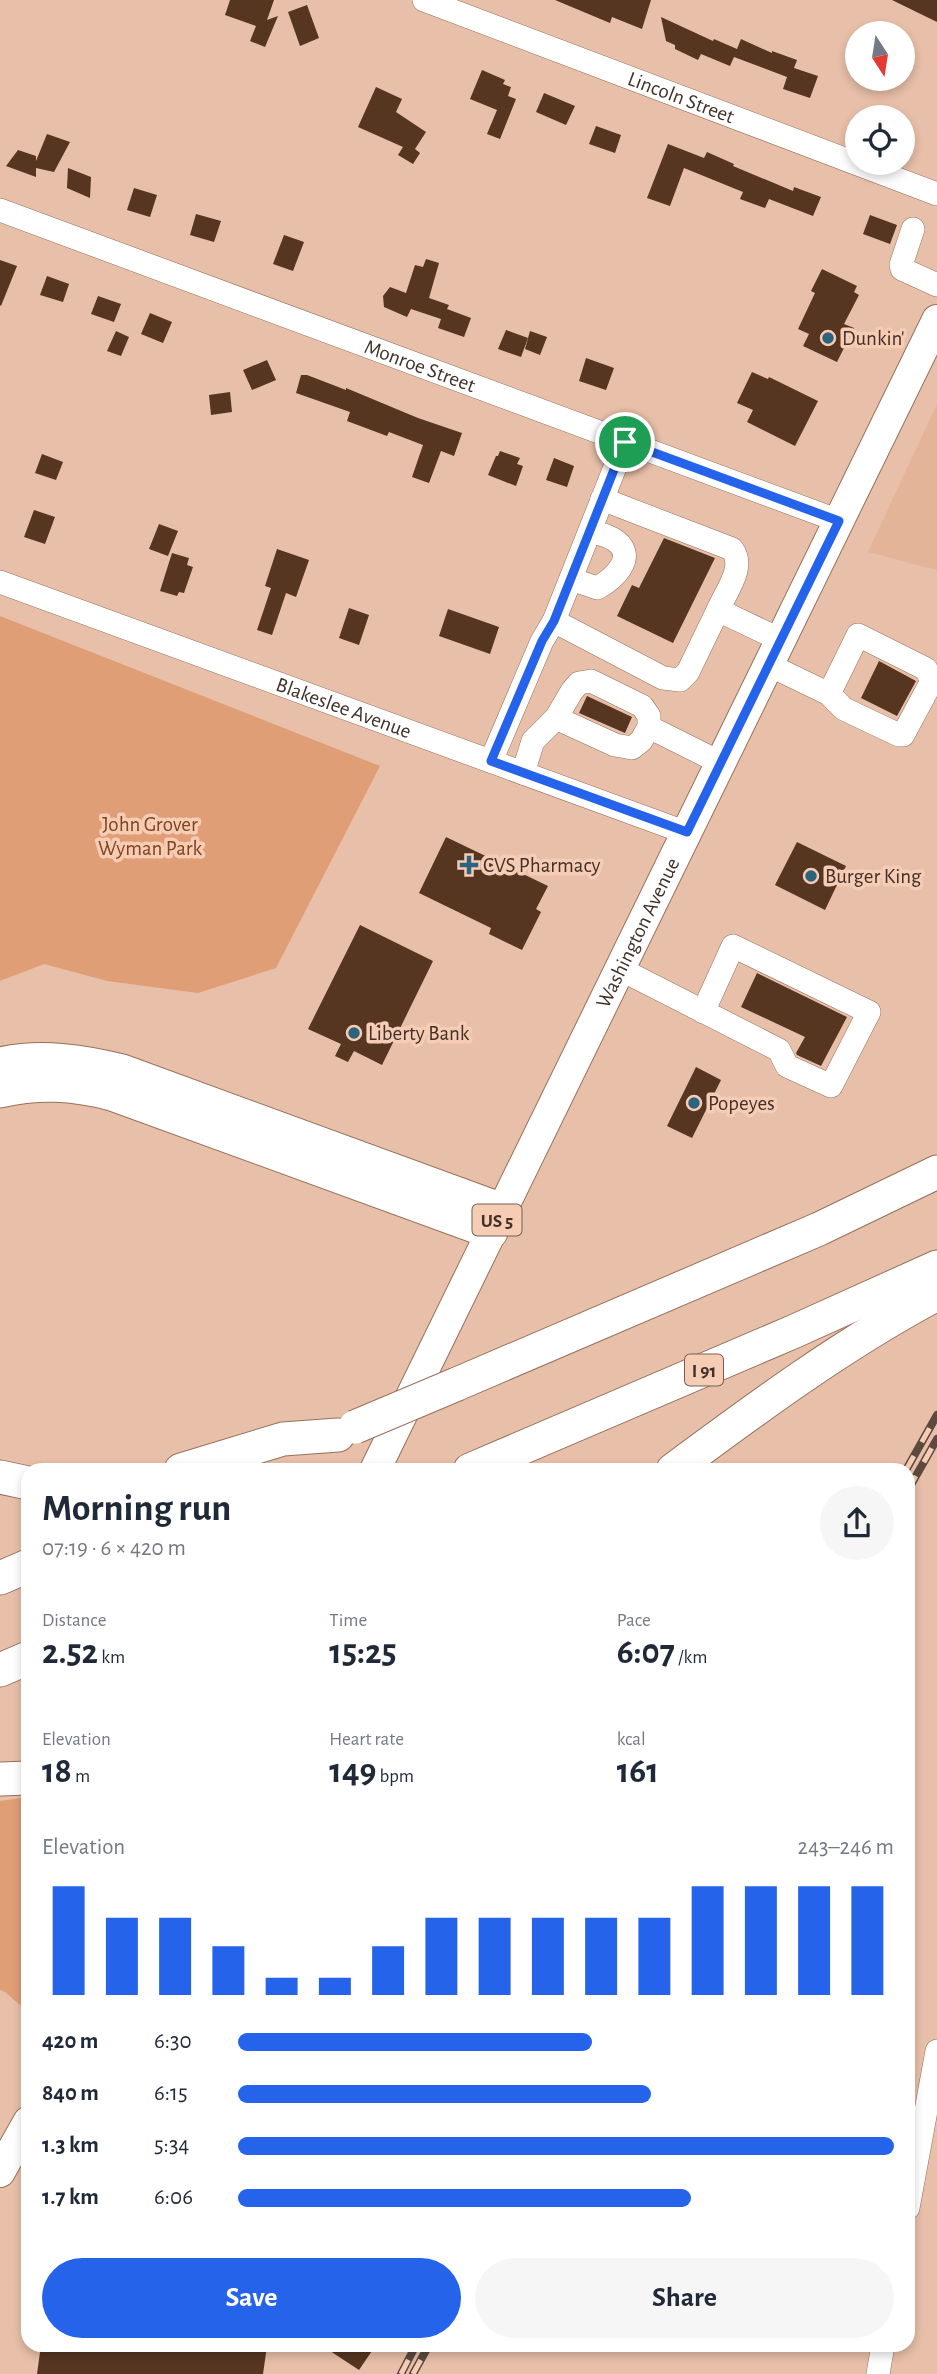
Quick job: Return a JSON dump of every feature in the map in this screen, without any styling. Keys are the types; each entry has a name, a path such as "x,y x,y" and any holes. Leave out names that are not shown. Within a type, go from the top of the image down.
{"highway":[{"path":"0,1064 25,1060 64,1060 122,1071 497,1221"},
{"path":"0,1091 29,1085 54,1084 80,1086 112,1094 497,1221"},
{"path":"271,1463 772,1250 937,1172"},
{"name":"I 91","path":"486,1463 937,1267"},
{"path":"683,1463 801,1376 868,1333 937,1294"},
{"path":"204,1463 283,1439 346,1431"},
{"path":"0,1477 21,1482"},
{"path":"0,1578 21,1569"},
{"path":"0,1670 21,1661"},
{"path":"0,1779 21,1778"}],"main road":[{"name":"Washington Avenue","path":"377,1463 937,320"},
{"path":"0,2172 21,2134"}],"street":[{"name":"Lincoln Street","path":"424,0 937,194"},
{"name":"Monroe Street","path":"0,210 839,521"},
{"path":"913,229 902,269 937,285"},
{"path":"491,761 542,641 554,621 625,442"},
{"path":"554,621 663,678 680,680 688,672 738,566 738,557 732,549 603,499"},
{"path":"571,579 597,588 619,572 624,561 616,541 590,531"},
{"name":"Blakeslee Avenue","path":"0,582 687,832"},
{"path":"718,610 829,694 844,709 899,735 903,735 932,681 926,669 858,635 829,694"},
{"path":"523,773 533,741 556,718 579,683 591,681 642,706 649,716 649,727 641,741 632,748 615,745 556,718"},
{"path":"649,727 721,763"},
{"path":"620,969 704,1012 779,1050 787,1066 831,1086 869,1012 733,946 704,1012"},
{"path":"915,2170 937,2051"},
{"path":"878,2374 882,2352"}],"shaded area":[{"path":"937,404 937,570 868,552"}],"green space":[{"name":"John Grover Wyman Park","path":"0,616 380,766 276,968 198,993 107,981 44,964 0,981"},
{"path":"21,1798 21,2006 0,1990 0,1801"}],"building":[{"path":"230,0 274,0 267,20 278,16 265,47 250,41 256,26 225,15"},
{"path":"555,0 651,0 642,29 612,17 610,23"},
{"path":"892,0 937,0 937,22"},
{"path":"307,5 319,38 300,46 288,12"},
{"path":"661,17 737,49 741,39 772,53 797,60 794,68 818,76 810,98 783,89 787,77 734,57 730,66 701,54 698,60 675,49 675,45 666,41"},
{"path":"482,70 505,80 503,84 511,87 508,96 516,99 500,139 487,134 497,110 470,99"},
{"path":"376,87 402,99 396,112 426,132 415,149 420,153 413,164 398,155 403,147 358,127"},
{"path":"544,93 575,106 566,125 536,112"},
{"path":"596,126 621,135 615,153 589,144"},
{"path":"47,134 70,142 54,172 36,168 36,177 6,166 18,150 36,156 36,161"},
{"path":"668,144 704,158 707,152 793,191 794,187 821,197 813,216 769,199 765,208 740,199 743,192 684,168 670,206 647,198"},
{"path":"68,168 91,177 90,198 67,188"},
{"path":"134,188 157,195 150,217 127,210"},
{"path":"196,214 221,221 214,242 190,235"},
{"path":"870,215 897,225 890,244 863,234"},
{"path":"284,235 304,242 293,271 273,264"},
{"path":"426,259 439,263 429,298 449,305 447,309 471,318 464,337 438,328 441,319 411,309 407,317 384,307 383,296 390,287 406,293 415,265 423,267"},
{"path":"0,260 17,266 1,306 0,305"},
{"path":"822,269 857,286 854,292 859,295 844,324 854,328 837,362 803,346 809,334 798,329 815,293 811,291"},
{"path":"47,276 69,284 63,302 40,295"},
{"path":"98,296 121,304 114,322 91,314"},
{"path":"150,313 172,322 163,343 141,334"},
{"path":"506,330 528,338 521,357 498,349"},
{"path":"116,331 129,337 121,356 107,351"},
{"path":"530,331 547,337 540,355 525,349"},
{"path":"586,358 614,368 606,390 579,381"},
{"path":"267,360 276,380 252,390 243,370"},
{"path":"752,372 768,379 769,377 818,401 795,446 747,422 753,410 737,403"},
{"path":"301,375 346,388 462,433 454,456 441,451 429,483 412,477 423,445 389,432 387,436 347,421 350,412 296,393"},
{"path":"230,392 232,412 211,415 209,395"},
{"path":"500,451 520,458 517,464 523,466 516,486 488,475"},
{"path":"42,454 63,462 56,480 35,473"},
{"path":"554,458 574,466 567,487 546,480"},
{"path":"34,510 55,517 45,544 24,537"},
{"path":"159,524 178,531 168,556 149,549"},
{"path":"664,538 715,558 673,643 617,616 632,585 639,588"},
{"path":"277,549 309,560 296,597 286,593 272,635 257,630 271,588 265,586"},
{"path":"172,553 189,558 187,565 193,567 184,593 179,592 177,596 160,591"},
{"path":"349,608 369,615 359,645 339,638"},
{"path":"448,609 499,627 490,654 439,636"},
{"path":"879,661 916,681 897,716 861,698"},
{"path":"587,696 632,717 625,733 579,713"},
{"name":"CVS Pharmacy","path":"446,837 548,886 536,909 541,912 522,950 489,934 491,928 419,893"},
{"name":"Burger King","path":"797,842 846,866 825,910 775,885"},
{"path":"360,925 433,961 382,1065 354,1051 348,1062 335,1056 341,1044 308,1029"},
{"path":"757,973 847,1017 821,1066 797,1055 805,1037 741,1007"},
{"name":"Popeyes","path":"696,1067 721,1080 692,1138 667,1126"},
{"path":"40,2352 266,2352 263,2374 37,2374"},
{"path":"332,2352 371,2352 359,2370"}],"railway":[{"path":"910,1463 937,1415"},
{"path":"915,1478 937,1439"},
{"path":"401,2374 412,2352"},
{"path":"413,2374 425,2352"}],"place":[{"name":"Dunkin'","path":"828,338"},
{"name":"CVS Pharmacy","path":"469,865"},
{"name":"Burger King","path":"811,876"},
{"name":"Liberty Bank","path":"354,1033"},
{"name":"Popeyes","path":"694,1103"}],"route":[{"path":"625,442 839,521 687,832 491,761 542,641 554,621 625,442"}]}
